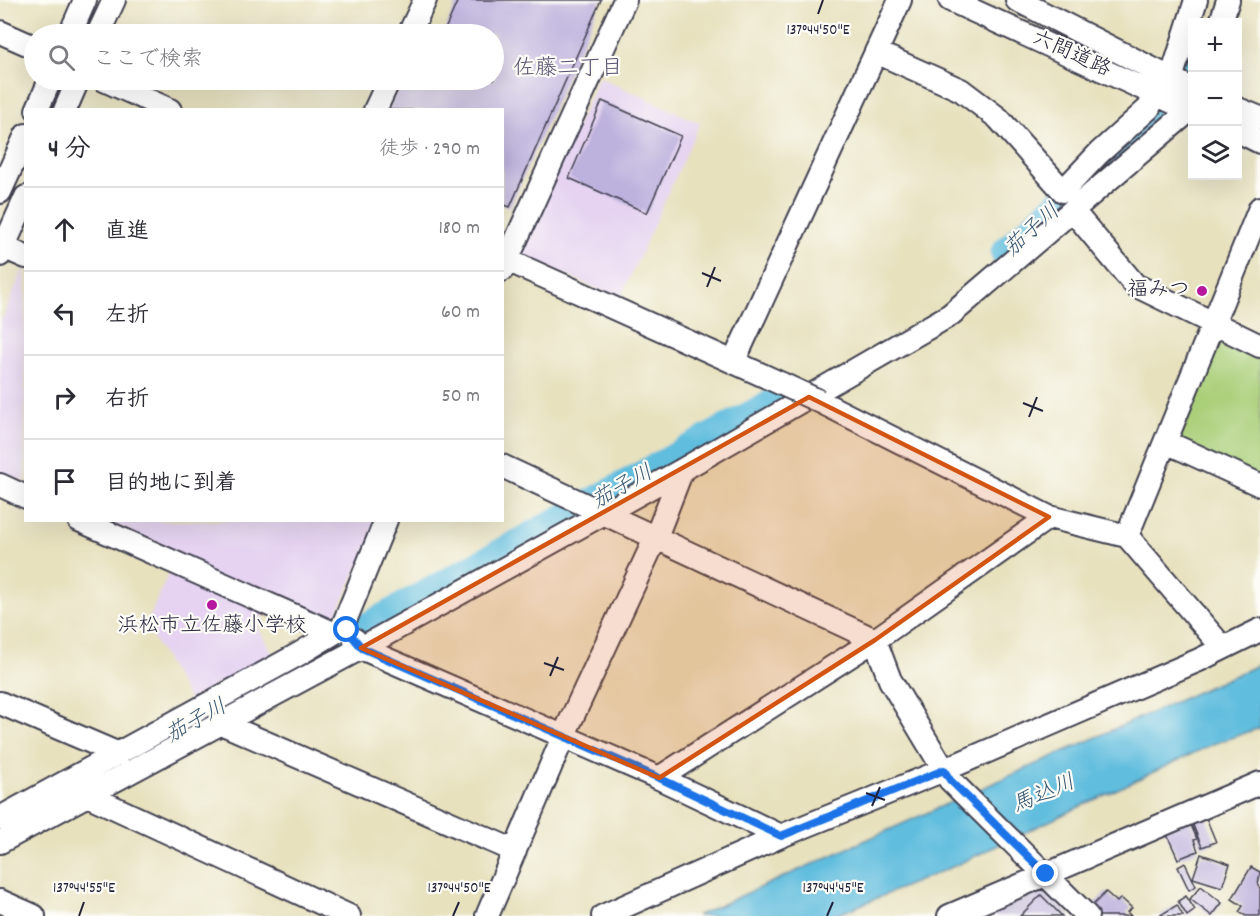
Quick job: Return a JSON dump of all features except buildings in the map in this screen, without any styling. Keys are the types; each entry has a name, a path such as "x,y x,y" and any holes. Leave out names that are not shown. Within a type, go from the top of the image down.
{"street":[{"path":"74,24 85,0"},
{"path":"103,24 114,0"},
{"path":"414,24 425,0"},
{"path":"625,0 504,262 734,361 819,401 1049,517 1127,536 1223,648"},
{"path":"734,361 900,0"},
{"name":"六間道路","path":"950,0 1188,101"},
{"name":"六間道路","path":"1017,0 1161,89"},
{"path":"876,52 961,90 998,118 1063,191 1099,153 1142,114 1161,89 1196,0"},
{"path":"1222,18 1228,0"},
{"path":"0,32 24,43"},
{"path":"38,108 46,90"},
{"path":"66,108 74,90"},
{"path":"127,90 166,108"},
{"path":"376,108 384,90"},
{"path":"0,842 362,648 682,470 950,315 1073,211 1188,107"},
{"path":"1242,111 1260,118"},
{"path":"1242,133 1260,141"},
{"path":"0,192 24,139"},
{"path":"24,202 2,251 24,256"},
{"path":"1127,536 1215,324 1260,208"},
{"path":"1073,211 1135,285 1260,346"},
{"path":"1166,442 1260,485"},
{"path":"504,467 875,640 890,680 947,775 1087,916"},
{"path":"487,916 563,737 657,537 682,470"},
{"path":"0,485 24,496"},
{"path":"659,778 875,640 1049,517"},
{"path":"84,522 341,630 362,648 659,778 781,836"},
{"path":"0,818 341,630 386,522"},
{"path":"603,916 781,836 947,775 1260,630"},
{"path":"0,703 119,754"},
{"path":"223,724 515,851"},
{"path":"949,916 1042,870 1260,783"},
{"path":"87,795 349,916"},
{"path":"0,901 34,916"}],"highlighted area":[{"path":"809,397 1049,517 875,640 659,778 361,648"}],"shaded area":[{"path":"599,77 700,123 620,299 519,254"},
{"path":"24,267 24,483 0,471 0,324"},
{"name":"浜松市立佐藤小学校","path":"109,522 379,522 337,613 319,619 272,597 258,628 273,654 189,700 146,626 177,553"},
{"path":"1046,889 1071,916 982,916"}],"green space":[{"path":"1220,340 1260,360 1260,481 1178,444"}],"water":[{"name":"馬込川","path":"1260,664 1260,728 1213,744 952,867 834,916 696,916"}],"waterway":[{"name":"茄子川","path":"1007,253 1170,107 1188,72"},
{"name":"茄子川","path":"278,678 790,396"}],"place":[{"name":"福みつ","path":"1202,291"},
{"name":"浜松市立佐藤小学校","path":"212,605"}],"district":[{"name":"佐藤二丁目","path":"568,69"}],"route":[{"path":"347,630 362,648 659,778 781,836 944,770 950,780 1046,874"}]}
